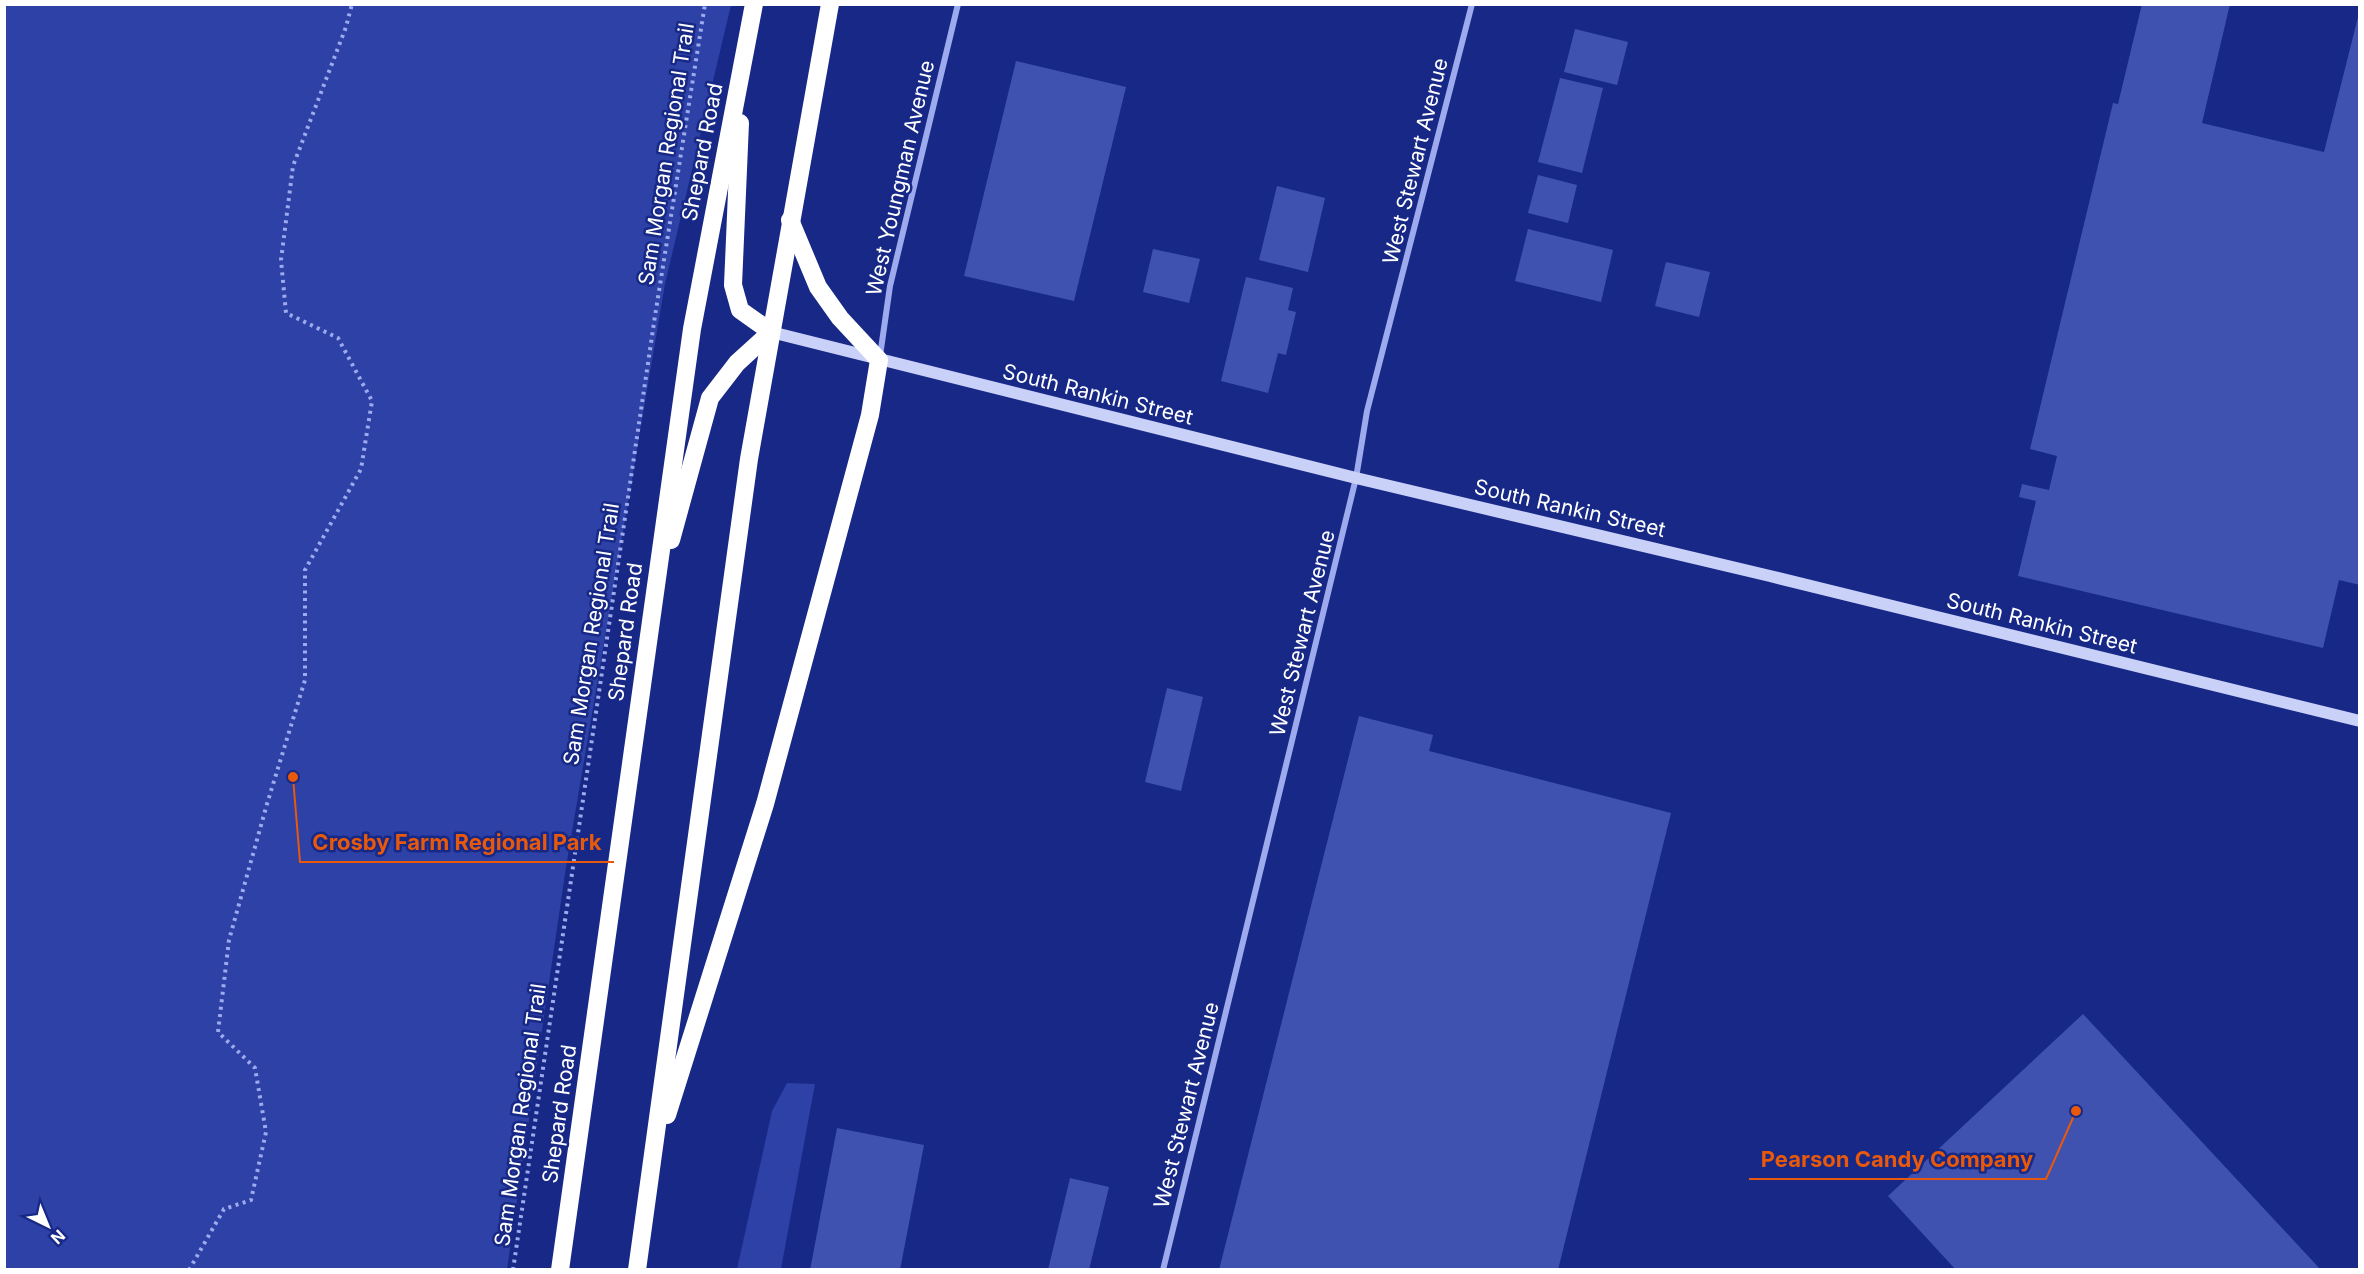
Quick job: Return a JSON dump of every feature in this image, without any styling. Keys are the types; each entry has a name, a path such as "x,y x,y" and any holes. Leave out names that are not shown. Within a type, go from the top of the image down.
{"highway":[{"name":"Shepard Road","path":"560,1269 650,615 692,329 754,4"},
{"path":"637,1269 748,459 830,4"},
{"path":"743,56 733,285 740,310 771,332"},
{"path":"652,1162 765,804 870,415 879,360 840,318 818,287 790,220"},
{"path":"650,615 710,398 737,363 771,332"}],"street":[{"name":"West Youngman Avenue","path":"879,360 890,286 958,4"},
{"name":"West Stewart Avenue","path":"1163,1269 1356,478 1367,411 1472,4"},
{"name":"South Rankin Street","path":"771,332 1356,478 1770,576 2360,721"}],"path":[{"path":"189,1269 224,1209 252,1200 266,1132 255,1068 218,1032 229,940 267,804 305,681 305,570 362,469 372,401 338,338 286,313 281,260 293,166 346,27 352,4"},
{"name":"Sam Morgan Regional Trail","path":"513,1269 655,316 705,4"}],"shaded area":[{"path":"5,4 731,5 665,284 566,867 507,1269 5,1269"},
{"path":"787,1083 815,1084 781,1269 737,1269 772,1111"}],"building":[{"path":"2142,4 2230,4 2202,123 2324,152 2360,9 2360,585 2339,580 2323,648 2018,576 2036,501 2019,497 2022,484 2049,490 2057,456 2030,449 2113,103 2118,104"},
{"path":"1575,29 1628,42 1617,85 1564,72"},
{"path":"1016,61 1126,87 1074,301 964,276"},
{"path":"1560,78 1603,88 1582,173 1538,162"},
{"path":"1538,175 1577,185 1568,223 1528,213"},
{"path":"1277,186 1325,198 1308,272 1259,260"},
{"path":"1528,229 1613,250 1601,302 1515,281"},
{"path":"1153,249 1200,259 1189,303 1143,292"},
{"path":"1666,262 1710,272 1699,317 1655,306"},
{"path":"1246,277 1293,288 1288,310 1296,312 1286,355 1278,353 1268,393 1221,381"},
{"path":"1167,688 1203,697 1181,791 1145,782"},
{"path":"1359,716 1433,735 1429,751 1671,813 1558,1270 1219,1270"},
{"path":"2083,1014 2321,1270 1956,1270 1888,1196"},
{"path":"837,1128 924,1145 900,1270 810,1270"},
{"path":"1070,1178 1109,1187 1089,1270 1048,1270"}],"place":[{"name":"Crosby Farm Regional Park","path":"293,777"},
{"name":"Pearson Candy Company","path":"2076,1111"}]}
